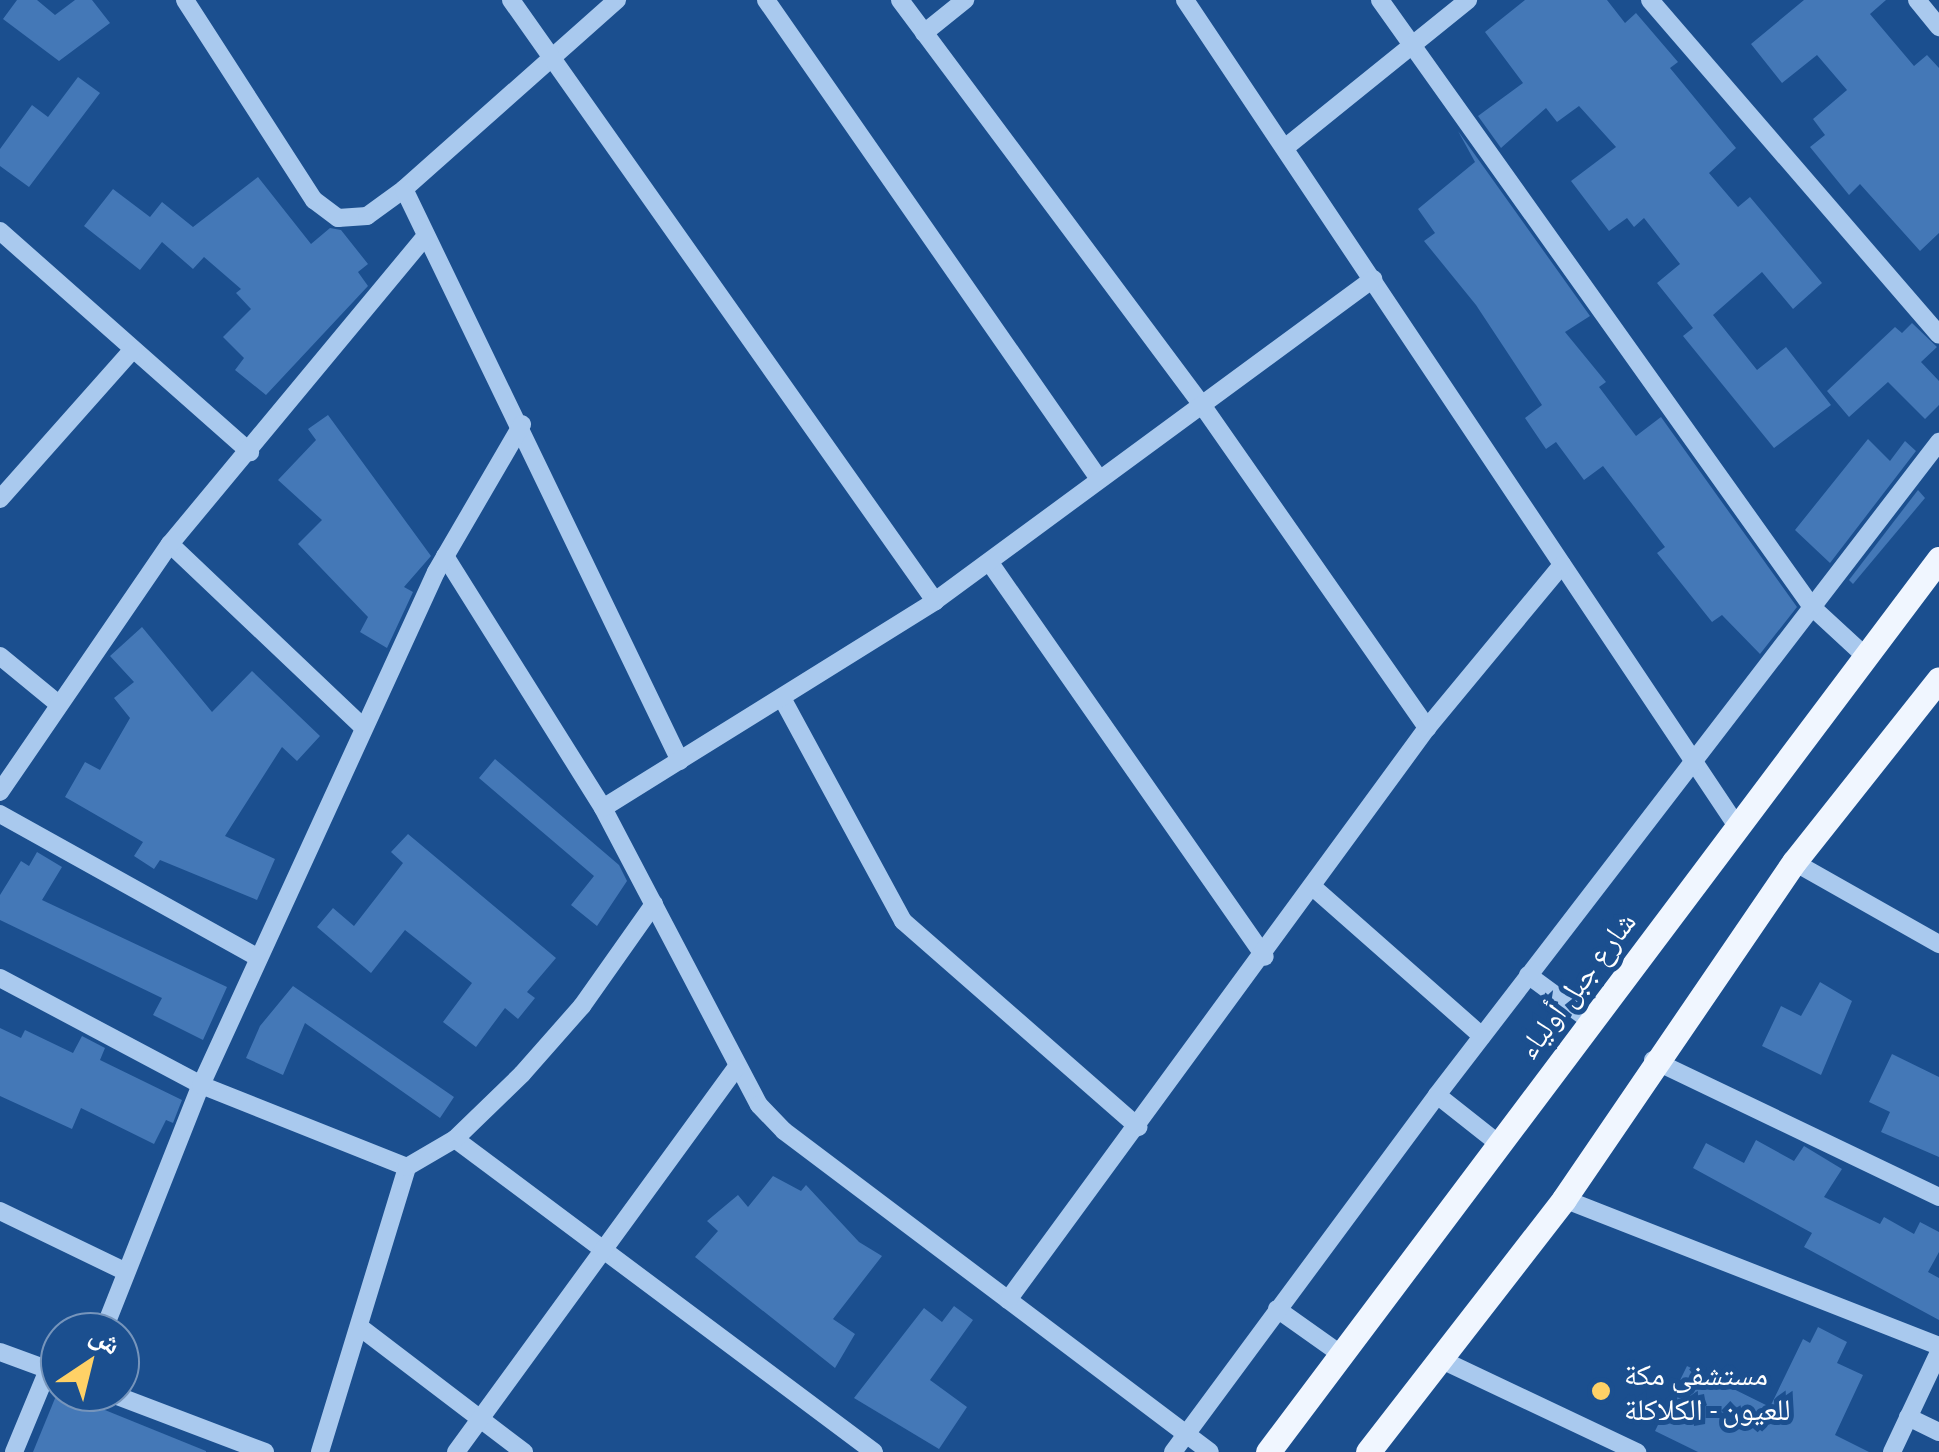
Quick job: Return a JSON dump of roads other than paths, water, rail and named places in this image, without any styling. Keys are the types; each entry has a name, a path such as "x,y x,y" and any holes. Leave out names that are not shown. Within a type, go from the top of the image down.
{"main road":[{"name":"شارع جبل أولياء","path":"1268,1452 1939,559"},
{"path":"1368,1452 1564,1199 1653,1060 1794,862 1939,679"}],"street":[{"path":"185,0 314,200 338,218 367,216 404,189 617,0"},
{"path":"511,0 935,601"},
{"path":"766,0 1099,479"},
{"path":"900,0 1202,404 1426,728"},
{"path":"924,33 965,0"},
{"path":"1185,0 1690,762 1737,826"},
{"path":"1380,0 1812,608 1864,656"},
{"path":"1286,147 1468,0"},
{"path":"1650,0 1939,336"},
{"path":"1916,0 1939,27"},
{"path":"404,189 522,424 680,761"},
{"path":"0,232 250,452"},
{"path":"0,792 56,702 170,544 425,237"},
{"path":"603,808 935,601 1373,279"},
{"path":"0,498 133,350"},
{"path":"110,1312 202,1085 364,728 445,556 522,424"},
{"path":"1172,1452 1528,975 1939,442"},
{"path":"170,544 364,728"},
{"path":"445,556 603,808 735,1069 784,1130 1210,1452"},
{"path":"990,562 1265,957"},
{"path":"1008,1300 1265,957 1426,728 1562,565"},
{"path":"0,656 56,702"},
{"path":"782,698 903,921 1138,1127"},
{"path":"0,814 260,958"},
{"path":"1794,862 1939,944"},
{"path":"1314,888 1482,1036"},
{"path":"320,1452 406,1167 455,1140 582,1006 654,904"},
{"path":"1528,975 1589,1020"},
{"path":"0,978 202,1085 406,1167"},
{"path":"1653,1060 1939,1197"},
{"path":"456,1452 735,1069"},
{"path":"1437,1095 1498,1144"},
{"path":"455,1140 874,1452"},
{"path":"1564,1199 1939,1349 1892,1452"},
{"path":"0,1212 126,1272"},
{"path":"1276,1309 1342,1355"},
{"path":"360,1328 524,1452"},
{"path":"0,1352 40,1367"},
{"path":"1442,1360 1637,1452"},
{"path":"14,1452 40,1400"},
{"path":"140,1405 265,1452"},
{"path":"1908,1417 1939,1432"}],"place":[{"name":"مستشفى مكة للعيون - الكلاكلة","path":"1601,1391"}]}
